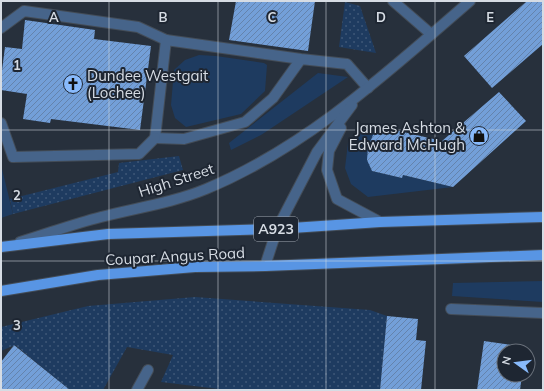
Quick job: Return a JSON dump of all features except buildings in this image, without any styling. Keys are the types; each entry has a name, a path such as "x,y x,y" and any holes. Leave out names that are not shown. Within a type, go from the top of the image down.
{"main road":[{"name":"Coupar Angus Road","path":"5,246 108,234 277,229 380,222 543,217"},
{"name":"Coupar Angus Road","path":"1,291 98,275 195,267 265,266 543,255"}],"street":[{"path":"393,1 431,34"},
{"name":"High Street","path":"5,246 99,217 176,199 205,190 227,179 277,152 358,97 470,1"},
{"path":"1,28 24,11 138,27 166,40 347,64 368,88"},
{"path":"1,123 13,157 139,154 155,138 166,40"},
{"path":"155,138 184,139 245,122 272,98 301,59"},
{"name":"High Street","path":"358,97 329,151 327,170 337,199 380,222"},
{"name":"High Street","path":"265,266 277,229 317,152 358,97"},
{"path":"451,309 543,313"},
{"path":"137,390 148,370"}],"shaded area":[{"path":"345,2 360,6 376,53 339,47"},
{"path":"199,55 264,63 267,65 265,91 241,114 186,127 175,118 171,105 174,70 185,60"},
{"path":"318,73 348,77 261,135 231,150 229,143"},
{"path":"382,127 373,137 368,147 368,158 372,171 402,178 403,175 453,187 368,197 351,184 345,168 348,143 361,132"},
{"path":"179,156 183,170 13,214 10,199 118,172 119,163"},
{"path":"1,165 13,214 1,218"},
{"path":"543,281 543,302 452,296 453,283"},
{"path":"195,297 370,310 387,316 380,390 227,390 161,382 173,355 127,347 103,390 70,390 15,345 1,351 1,327 88,306"}],"place":[{"name":"Dundee Westgait (Lochee)","path":"73,84"},
{"name":"James Ashton & Edward McHugh","path":"479,136"}]}
